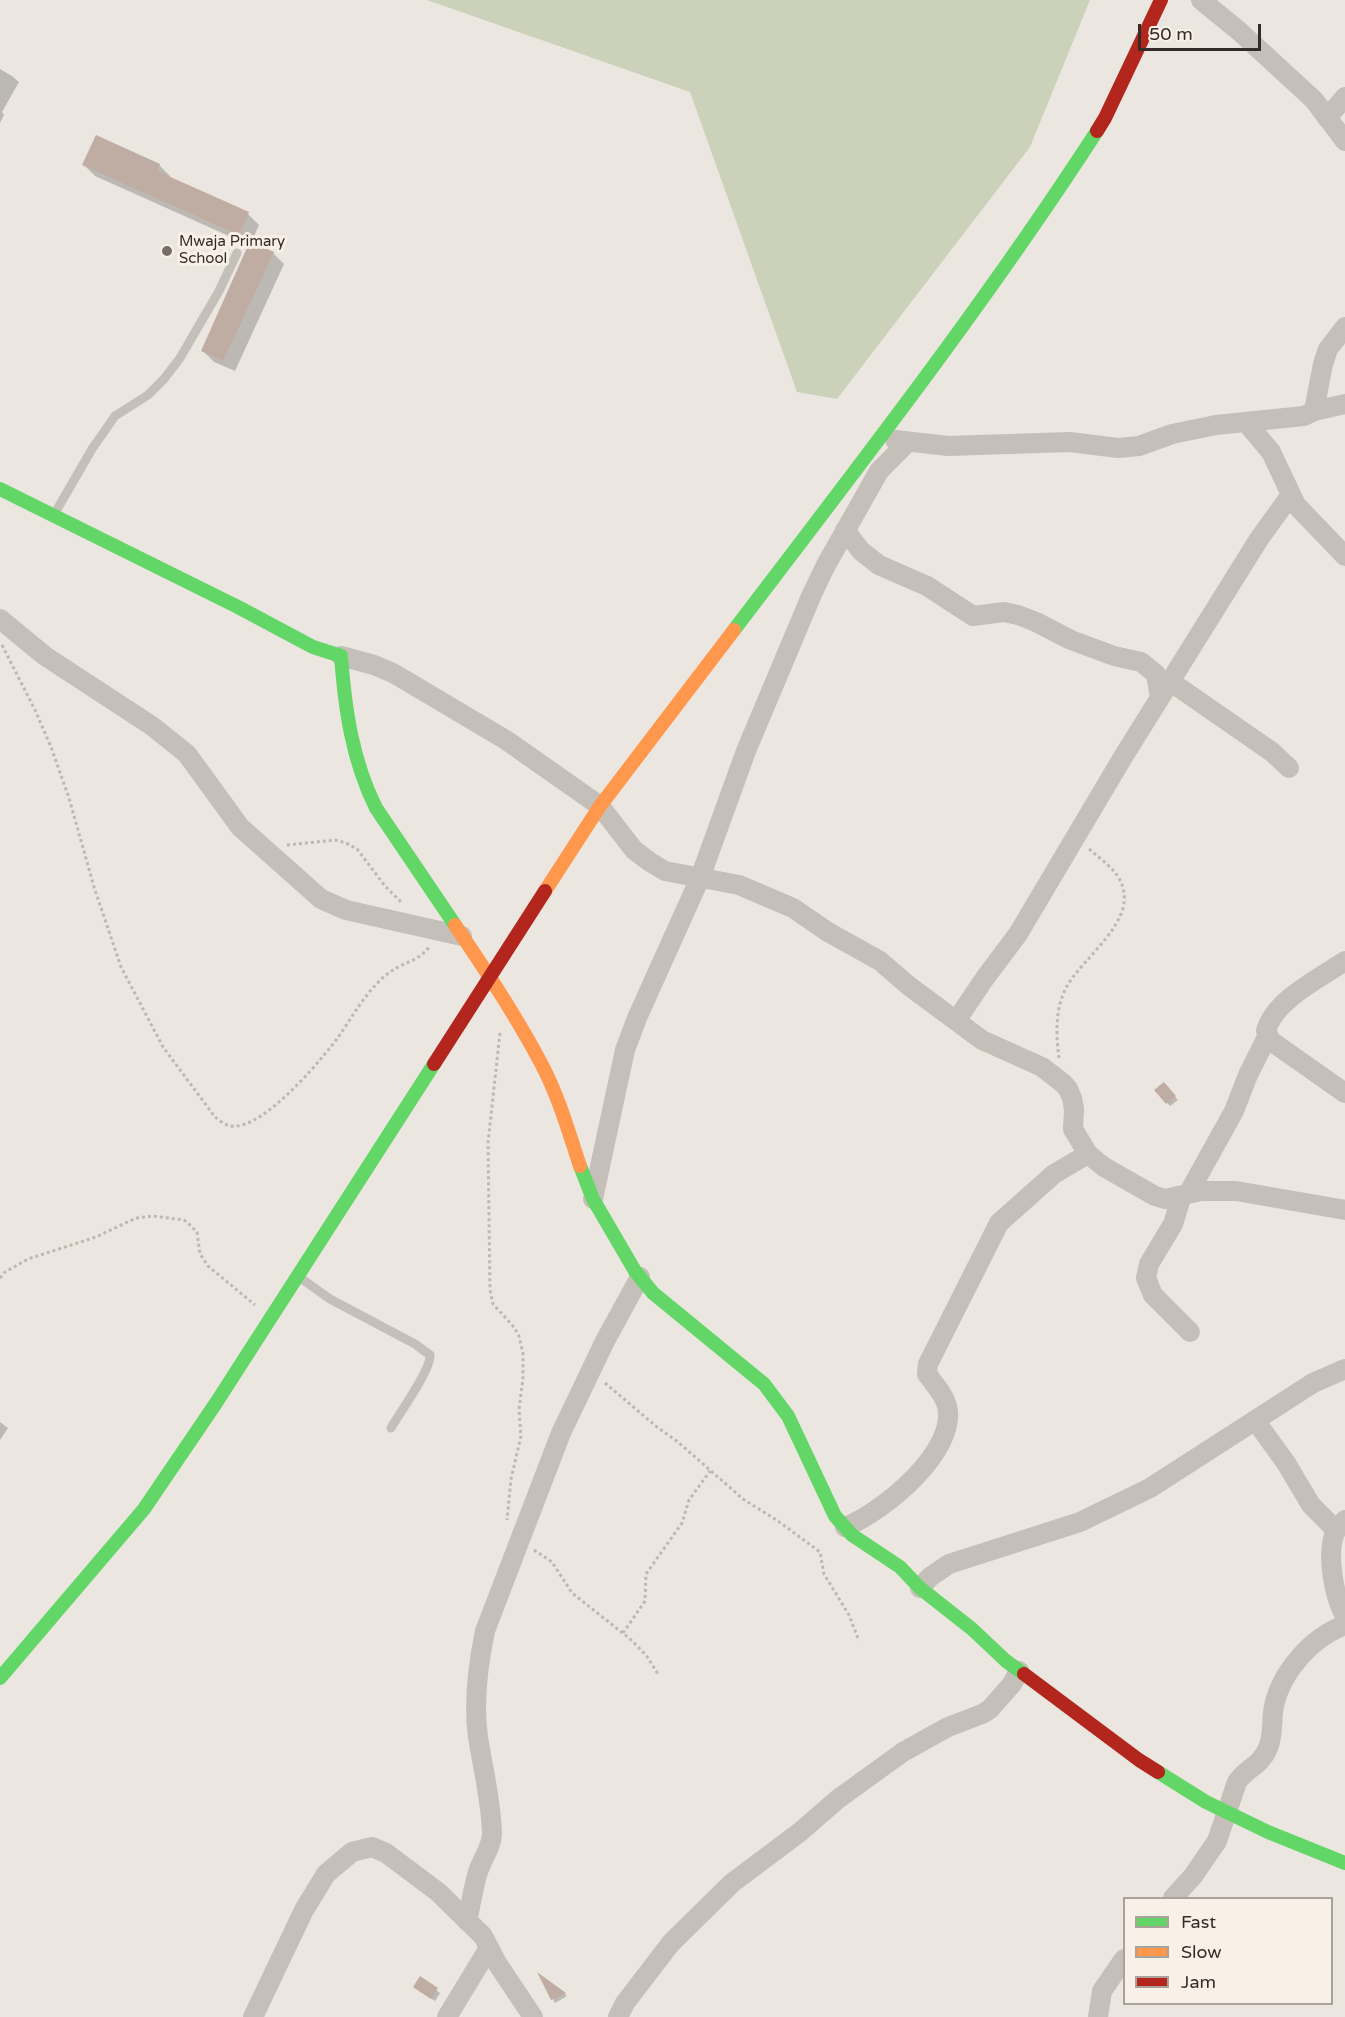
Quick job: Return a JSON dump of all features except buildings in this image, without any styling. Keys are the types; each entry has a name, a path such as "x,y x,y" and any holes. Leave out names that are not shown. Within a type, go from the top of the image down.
{"main road":[{"path":"0,1678 144,1509 216,1403 600,806 880,438 1045,211 1105,118 1161,0"},
{"path":"0,489 238,607 313,647 341,656 351,733 357,766 365,788 376,808 504,999 544,1068 593,1199 614,1236 653,1293 764,1384 788,1416 835,1516 852,1535 900,1567 920,1588 972,1629 1019,1671 1139,1760 1206,1802 1268,1832 1345,1863"}],"street":[{"path":"1201,0 1239,31 1314,100 1345,141"},
{"path":"1327,118 1345,97"},
{"path":"1314,411 1328,349 1345,327"},
{"path":"880,438 948,446 1070,442 1118,448 1139,446 1191,429 1304,416 1314,411 1345,404"},
{"path":"1246,422 1271,452 1290,496 1306,518 1345,556"},
{"path":"593,1199 625,1050 700,878 746,751 812,594 845,530 879,471 908,442"},
{"path":"956,1021 1018,934 1075,837 1259,539 1290,496"},
{"path":"845,530 861,551 879,565 927,586 973,616 1004,612 1018,615 1071,640 1114,656 1141,662 1156,674 1166,690 1272,752 1289,768"},
{"path":"0,619 45,656 153,726 187,754 240,827 315,894 346,910 462,936"},
{"path":"341,656 374,665 411,682 507,740 600,806 641,856 665,871 740,885 793,908 828,932 880,961 909,986 982,1040 1042,1067 1064,1084 1072,1098 1073,1129 1088,1154 1104,1167 1155,1196 1165,1199 1201,1191 1256,1193 1345,1210"},
{"path":"1190,1332 1153,1295 1146,1278 1149,1263 1173,1224 1185,1195 1234,1111 1267,1036 1269,1021 1283,1004 1345,961"},
{"path":"1267,1036 1345,1093"},
{"path":"845,1527 872,1514 899,1493 914,1478 945,1436 948,1406 927,1374 927,1369 996,1227 1053,1174 1088,1154"},
{"path":"467,1921 477,1873 490,1845 492,1833 488,1788 478,1736 477,1710 480,1659 489,1618 514,1532 590,1370 640,1277"},
{"path":"920,1588 930,1577 949,1564 1080,1522 1150,1488 1314,1383 1345,1369"},
{"path":"1255,1420 1286,1463 1311,1505 1341,1525 1332,1546 1334,1583 1339,1605 1345,1616"},
{"path":"1175,1897 1202,1866 1217,1841 1237,1782 1243,1774 1261,1761 1269,1746 1273,1730 1274,1707 1298,1659 1313,1644 1333,1630 1345,1625"},
{"path":"618,2017 625,2003 671,1943 732,1883 800,1832 838,1799 903,1752 990,1709 1012,1684 1019,1671"},
{"path":"252,2017 304,1910 326,1874 352,1852 372,1846 386,1853 438,1892 483,1936 529,2014"},
{"path":"447,2017 489,1948"},
{"path":"1098,2017 1102,1991 1123,1962"}],"lane":[{"path":"54,516 92,449 115,416 148,395 180,358 219,291 237,254"},
{"path":"297,1276 330,1299 415,1344 430,1355 423,1377 391,1428"}],"path":[{"path":"0,640 51,747 121,967 163,1047 215,1117 230,1126 255,1120 288,1094 330,1048 370,990 393,970 426,952 433,930 385,886 357,849 346,843 335,840 286,845 260,844"},
{"path":"1064,1084 1056,1027 1064,991 1085,962 1111,935 1122,911 1124,898 1120,879 1075,837"},
{"path":"500,1032 488,1143 490,1290 493,1304 519,1336 524,1366 519,1399 521,1436 511,1479 514,1532 528,1546 552,1562 572,1593 623,1633 646,1655 658,1674"},
{"path":"0,1278 5,1272 28,1259 96,1237 136,1218 153,1216 184,1220 196,1232 200,1254 208,1266 245,1294 269,1319"},
{"path":"590,1370 743,1499 820,1552 824,1574 849,1615 859,1641"},
{"path":"623,1633 645,1601 646,1574 682,1523 689,1500 710,1471"}],"green space":[{"path":"427,0 1090,0 1030,147 837,399 797,392 690,92"}],"traffic: fast":[{"path":"734,630 966,322 1097,131"},
{"path":"0,489 238,607 313,647 341,656 351,734 368,790 376,808 455,925"},
{"path":"0,1678 144,1509 216,1403 434,1064"},
{"path":"580,1166 593,1199 635,1271 653,1293 764,1384 788,1416 835,1516 852,1535 900,1567 920,1588 1024,1674"},
{"path":"1158,1772 1206,1802 1268,1832 1345,1863"}],"traffic: slow":[{"path":"545,891 600,806 734,630"},
{"path":"455,925 512,1012 543,1067 559,1103 580,1166"}],"traffic: jam":[{"path":"1097,131 1161,0"},
{"path":"434,1064 545,891"},
{"path":"1024,1674 1158,1772"}],"place":[{"name":"Mwaja Primary School","path":"167,251"}]}
